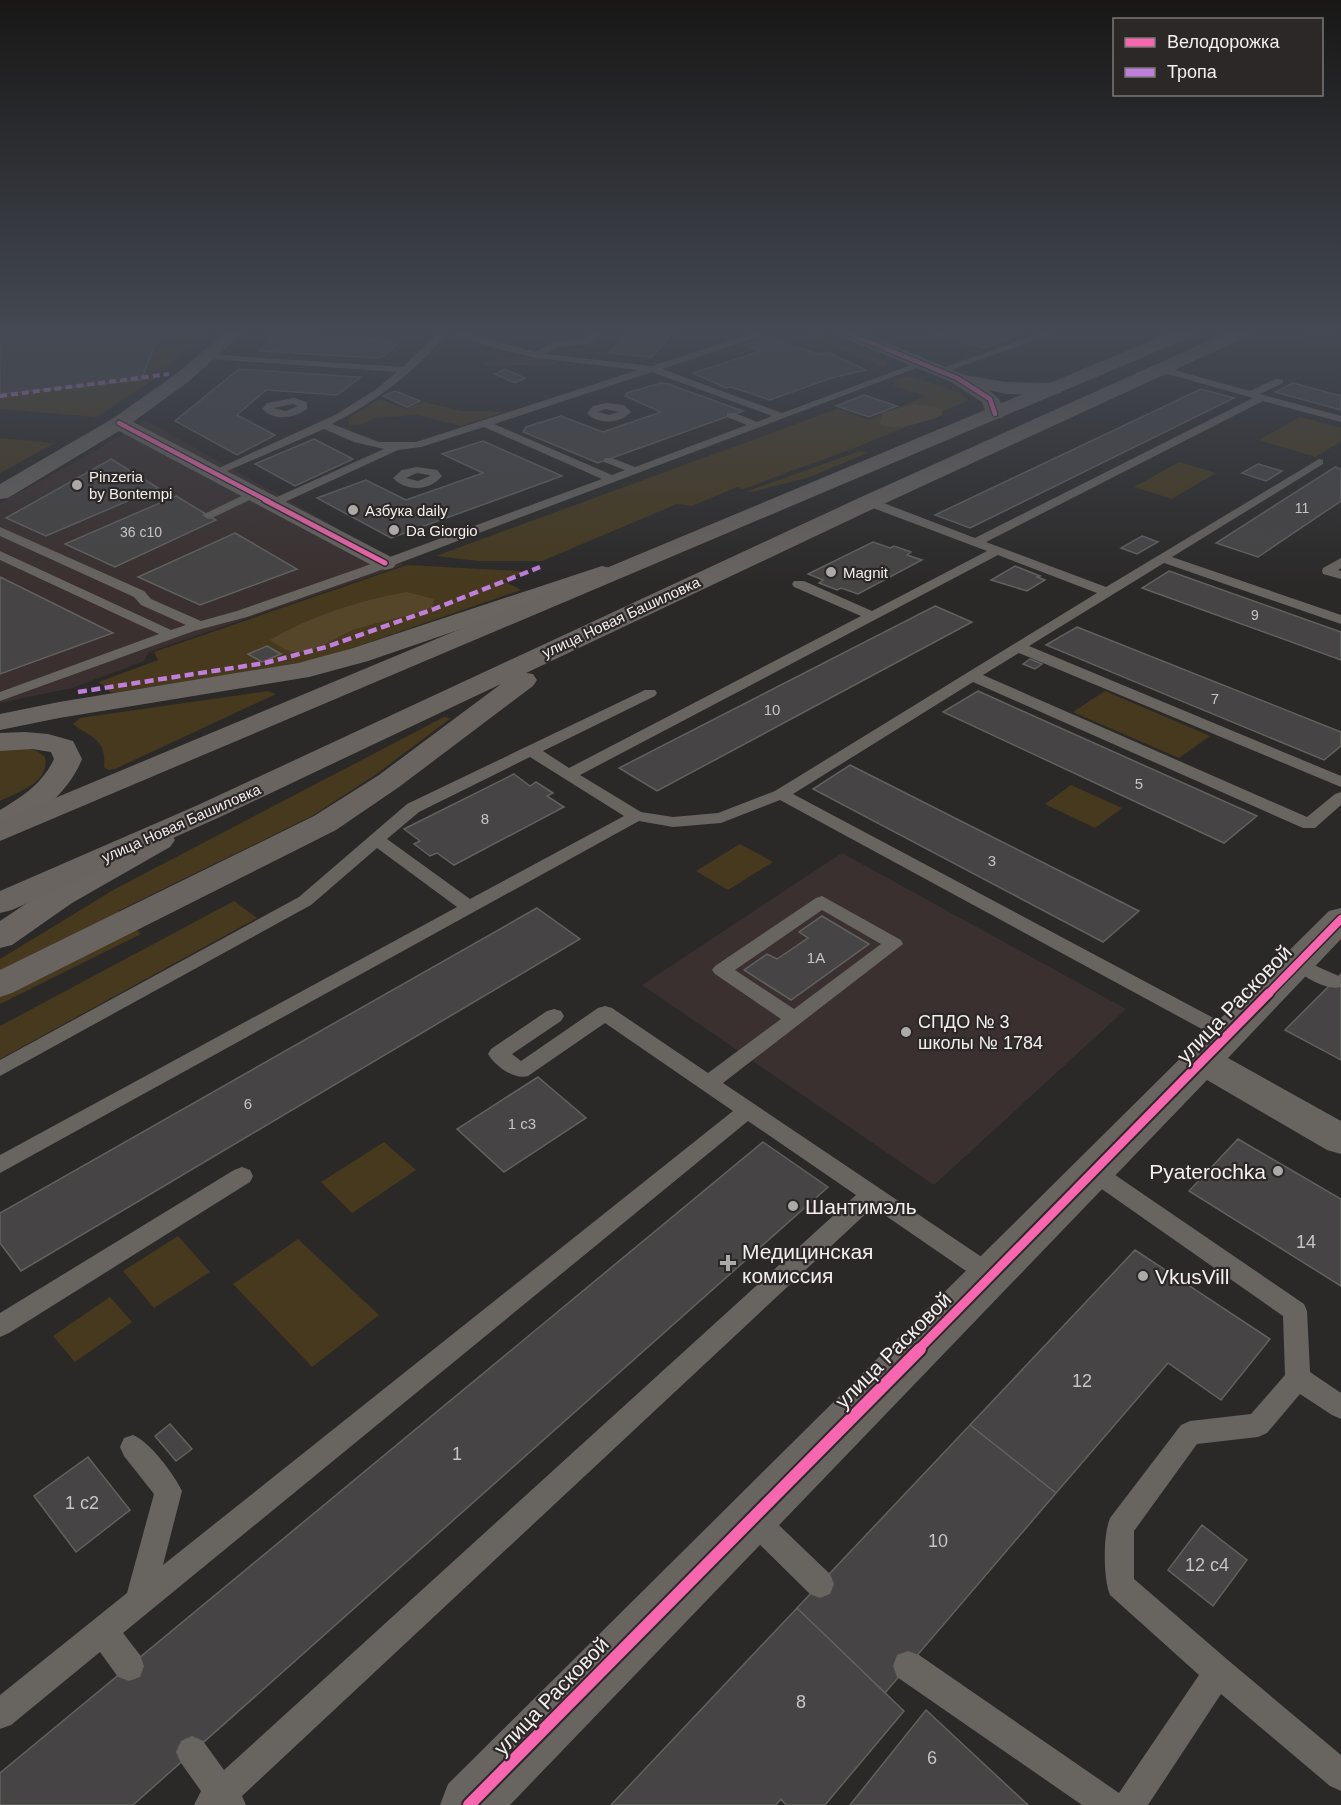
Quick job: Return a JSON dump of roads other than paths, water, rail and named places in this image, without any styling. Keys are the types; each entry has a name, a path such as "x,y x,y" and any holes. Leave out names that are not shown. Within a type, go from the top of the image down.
{"main road":[{"path":"0,832 990,416"},
{"name":"улица Новая Башиловка","path":"0,903 209,811 1057,416"},
{"path":"0,722 59,710 300,671 359,655 644,560"},
{"path":"0,985 325,823 389,781 546,664 644,607"},
{"path":"0,742 23,739 47,741 63,747 69,759 65,771 53,786 0,822"},
{"path":"0,938 60,896 209,811"}],"street":[{"path":"0,493 55,463 128,416"},
{"path":"119,423 385,563"},
{"name":"улица Расковой","path":"470,1805 751,1517 993,1277 1341,919"},
{"path":"1216,1048 1341,1139"}],"lane":[{"path":"331,416 336,417"},
{"path":"323,424 367,444 398,447 417,445 505,416"},
{"path":"734,416 756,425"},
{"path":"0,697 199,625 242,614 385,563 780,416"},
{"path":"976,542 1218,416"},
{"path":"214,473 336,417"},
{"path":"484,423 611,478"},
{"path":"208,515 391,464 398,447"},
{"path":"608,460 634,470"},
{"path":"531,751 636,816 673,822 721,818 781,794 1318,462"},
{"path":"869,502 1107,592"},
{"path":"0,531 139,594 150,604 199,625"},
{"path":"569,774 998,550"},
{"path":"0,555 171,635"},
{"path":"1162,558 1341,620"},
{"path":"1341,562 1329,571 1341,575"},
{"path":"799,584 872,616"},
{"path":"1018,647 1341,782"},
{"path":"972,676 1309,824 1338,803"},
{"path":"0,1069 305,901 413,808 650,693"},
{"path":"781,794 1173,1003 1216,1048"},
{"path":"0,1165 636,816"},
{"path":"376,839 469,908"},
{"path":"708,1083 894,944 822,902 722,970 794,1018"},
{"path":"1298,964 1334,982"},
{"path":"554,1016 498,1054 521,1071 605,1013 993,1277"},
{"path":"0,1714 748,1110"},
{"path":"1094,1172 1295,1311 1298,1378 1258,1425 1190,1433 1120,1527 1120,1585 1218,1672 1341,1775"},
{"path":"0,1326 243,1176"},
{"path":"192,1752 221,1801 872,1194"},
{"path":"1298,1378 1341,1407"},
{"path":"133,1447 168,1491 139,1602"},
{"path":"751,1517 820,1584"},
{"path":"103,1631 129,1666"},
{"path":"908,1666 1109,1805"},
{"path":"1130,1805 1218,1672"}],"place":[{"name":"Pinzeria by Bontempi","path":"77,485"},
{"name":"Азбука daily","path":"353,510"},
{"name":"Da Giorgio","path":"394,530"},
{"name":"Magnit","path":"831,572"},
{"name":"СПДО № 3 школы № 1784","path":"906,1032"},
{"name":"Pyaterochka","path":"1278,1171"},
{"name":"Шантимэль","path":"793,1206"},
{"name":"Медицинская комиссия","path":"728,1263"},
{"name":"VkusVill","path":"1143,1276"}]}
